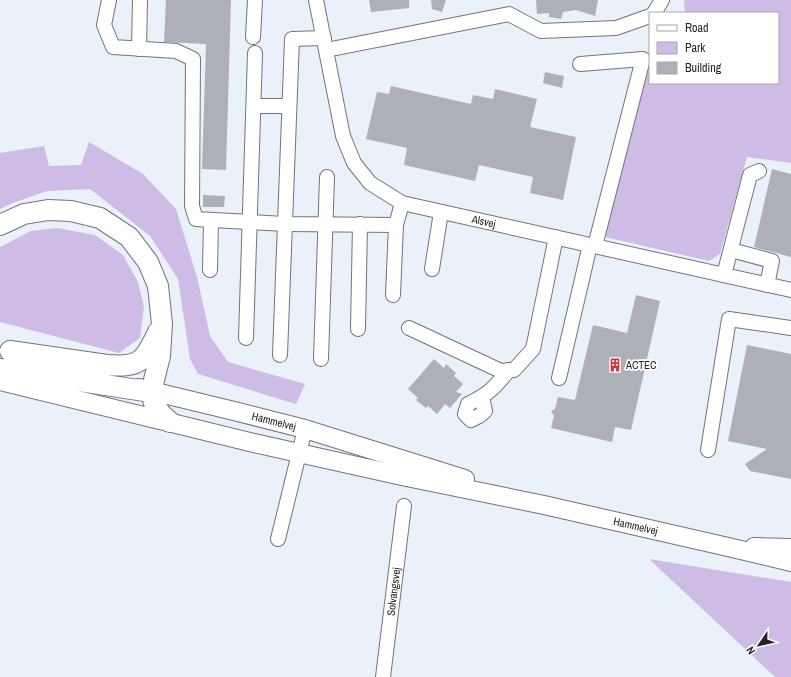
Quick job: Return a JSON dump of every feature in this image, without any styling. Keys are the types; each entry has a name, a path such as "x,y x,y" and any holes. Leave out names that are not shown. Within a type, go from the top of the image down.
{"highway":[{"path":"0,226 24,214 48,210 71,211 100,218 129,237 148,262 158,286 162,324 160,356 151,392 154,403 161,414 170,422"},
{"path":"5,349 107,365 133,365 149,352 162,324"},
{"path":"0,369 151,392"}],"main road":[{"name":"Hammelvej","path":"5,349 151,392 305,429 544,505"},
{"name":"Hammelvej","path":"0,381 298,453 728,546 790,558"}],"street":[{"path":"108,0 104,25 113,47 176,51 193,58 192,206 196,219 285,224 396,225"},
{"path":"139,49 140,0"},
{"path":"253,37 255,0"},
{"name":"Alsvej","path":"316,0 343,136 354,164 370,183 402,203 791,290"},
{"path":"655,12 662,0"},
{"path":"280,355 292,39 325,44 509,14 542,31 616,28 649,16"},
{"path":"246,338 255,53"},
{"path":"559,378 592,245 643,59 580,64"},
{"path":"254,106 289,106"},
{"path":"724,275 750,175 759,171"},
{"path":"321,359 327,177"},
{"path":"392,295 396,225 402,203"},
{"path":"432,269 441,212"},
{"path":"210,270 211,220"},
{"path":"358,329 360,224"},
{"path":"409,328 501,371 514,370 533,349 556,237"},
{"path":"731,250 772,261 766,284"},
{"path":"708,450 729,319 791,328"},
{"path":"482,397 494,388 509,370"},
{"path":"278,539 305,429"},
{"name":"Solvangsvej","path":"382,677 404,506"}],"green space":[{"path":"684,0 791,0 791,163 747,157 720,254 709,261 601,236 649,65 649,84 779,84 779,12 685,12"},
{"path":"89,142 143,174 176,209 197,277 210,336 228,362 305,384 296,404 198,374 190,359 178,279 150,236 90,189 47,191 0,209 0,153 44,146 49,166 81,165"},
{"path":"57,228 95,235 123,255 138,282 144,307 140,338 119,353 0,322 0,247 31,231"},
{"path":"649,559 791,582 791,677 775,677"}],"building":[{"path":"166,0 231,0 226,170 202,169 206,44 164,42"},
{"path":"369,0 409,0 409,8 371,12"},
{"path":"431,0 446,0 442,12 432,9"},
{"path":"536,0 598,0 595,16 576,10 563,12 561,19 549,17 549,13 537,14"},
{"path":"545,72 564,76 562,88 543,83"},
{"path":"391,86 471,104 473,95 493,99 495,89 537,99 530,127 576,137 563,200 530,193 533,177 479,165 475,181 404,165 407,148 366,139 377,92 389,94"},
{"path":"772,169 791,174 791,257 754,247"},
{"path":"203,195 225,196 224,207 203,207"},
{"name":"ACTEC","path":"636,295 660,301 631,430 615,427 612,442 551,428 554,416 551,411 555,409 558,397 575,400 593,325 627,333"},
{"path":"747,345 791,354 791,479 750,471 745,464 767,449 728,441"},
{"path":"434,359 444,368 446,364 456,373 454,376 463,384 456,392 462,394 450,408 445,404 437,414 428,406 426,408 416,400 418,398 408,389"}],"place":[{"name":"ACTEC","path":"615,365"}]}
